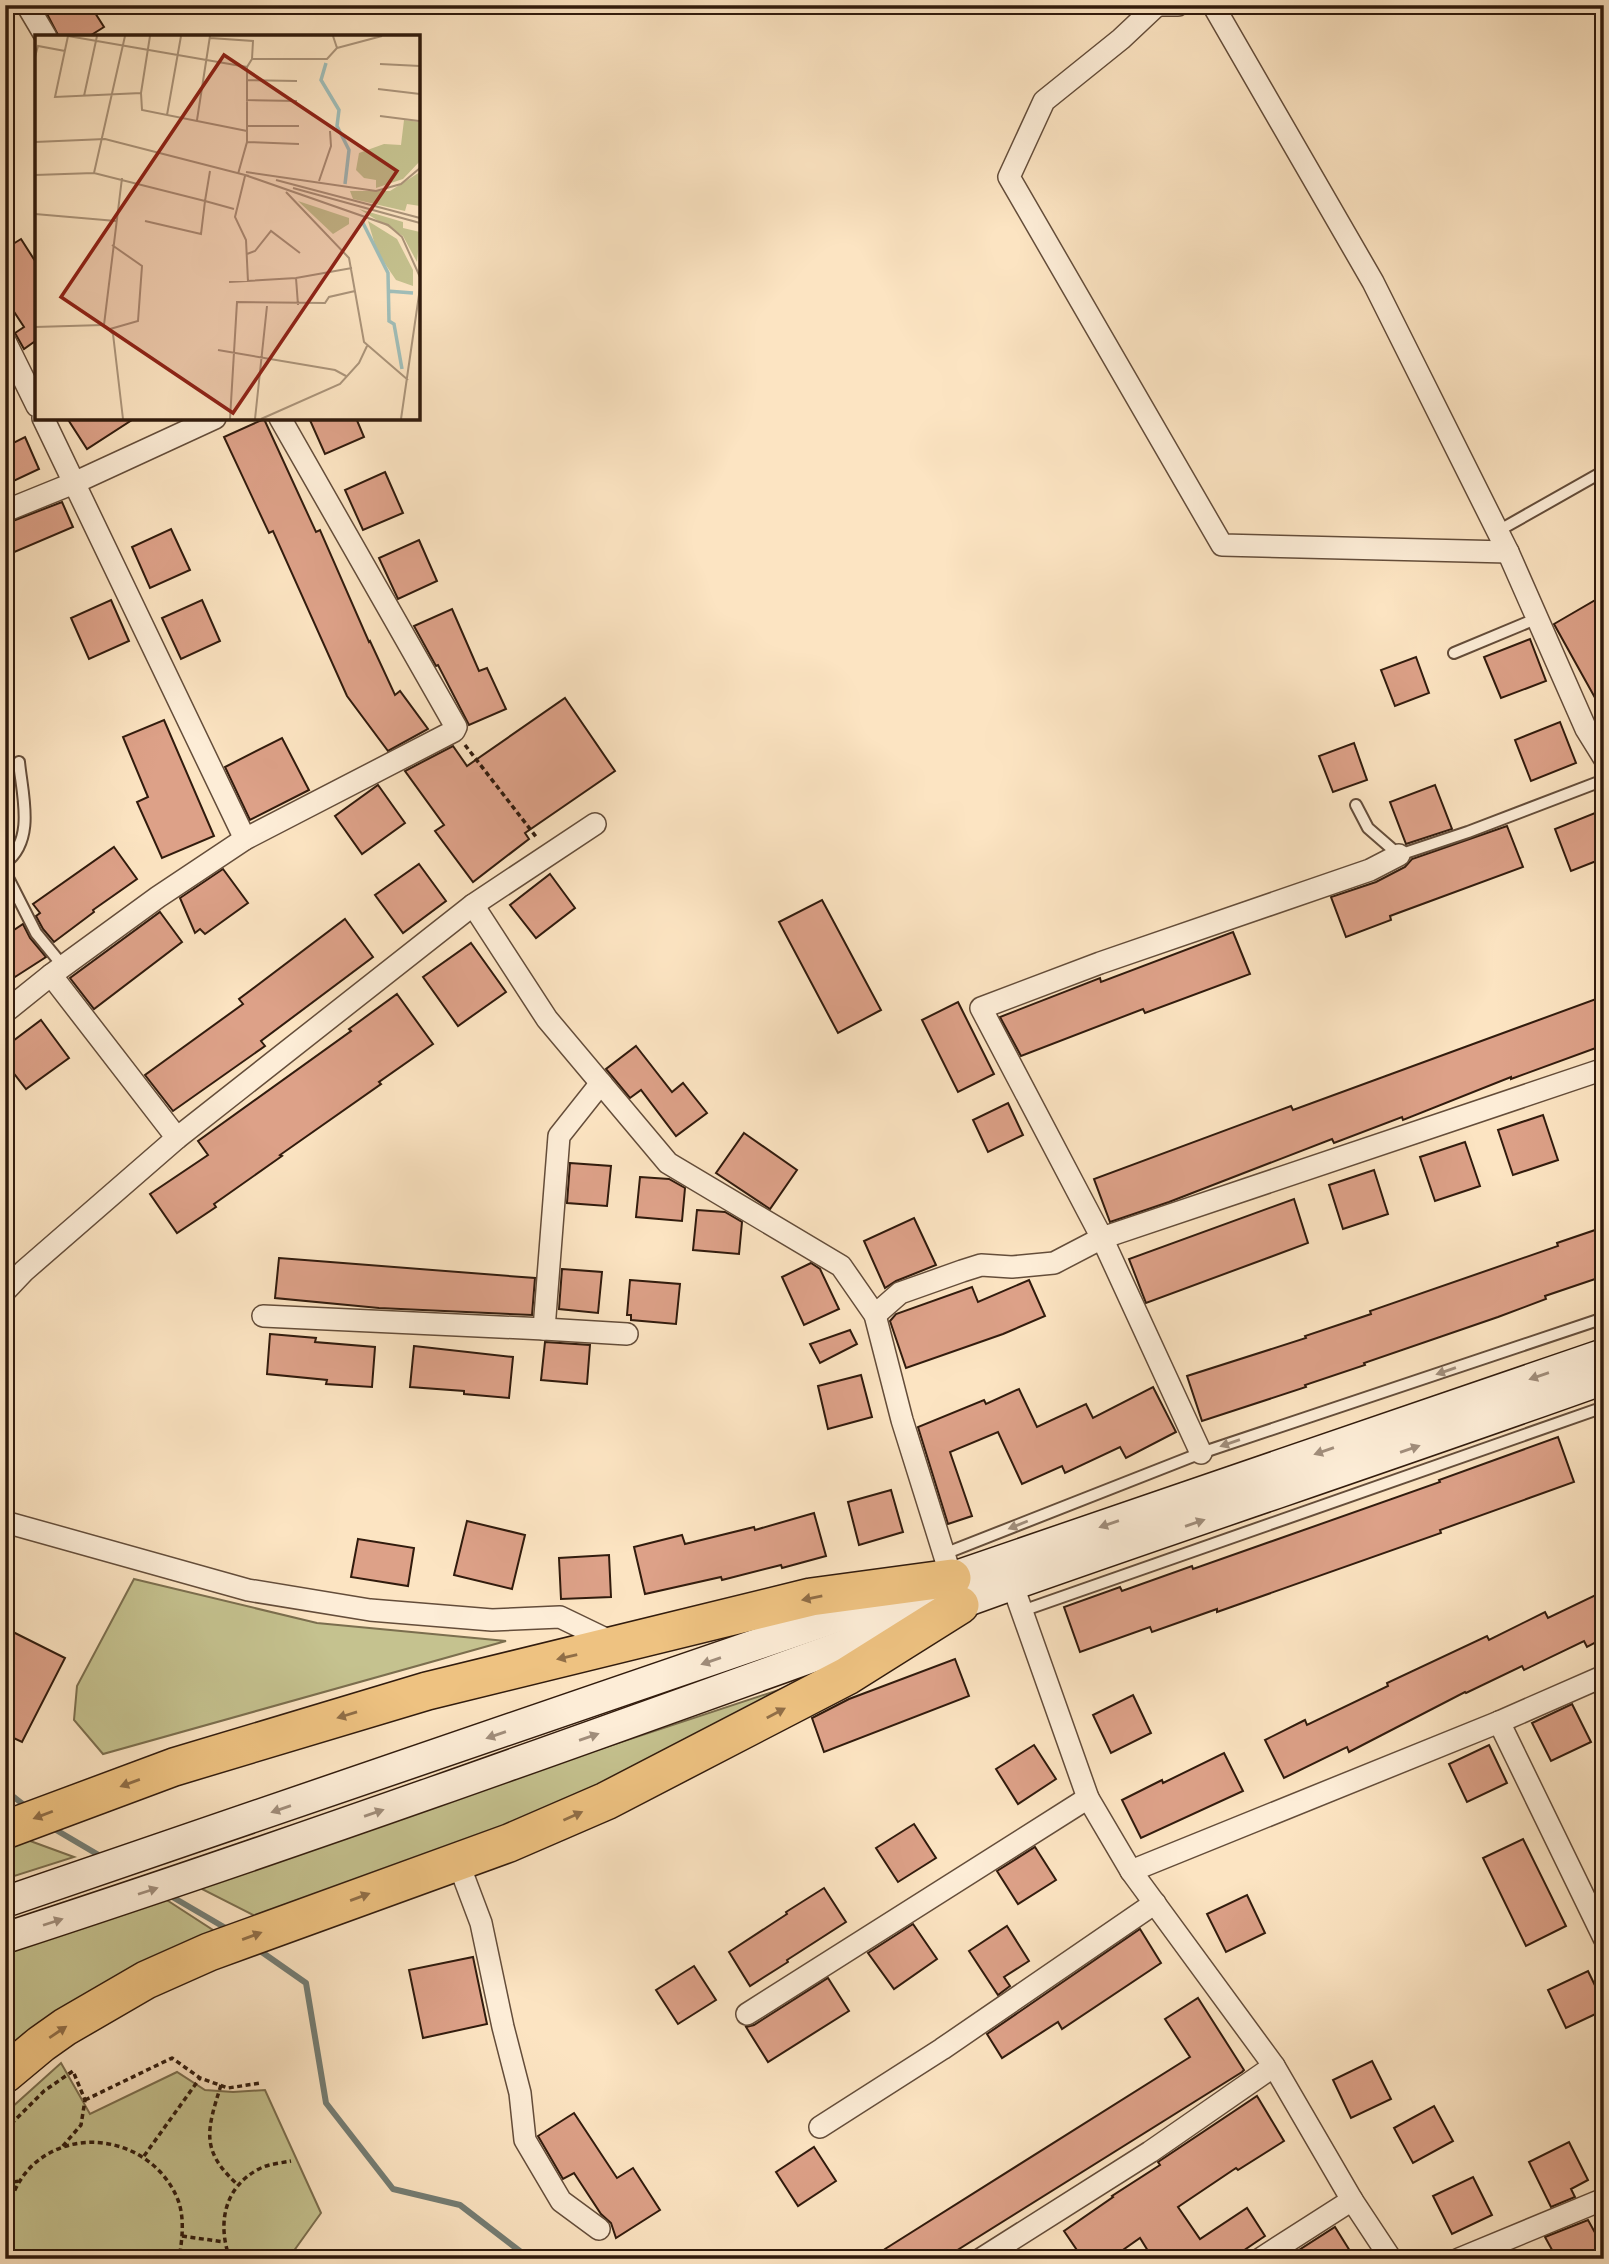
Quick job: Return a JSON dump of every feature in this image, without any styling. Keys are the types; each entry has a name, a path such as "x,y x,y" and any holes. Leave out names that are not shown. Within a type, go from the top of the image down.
{"highway":[{"path":"5,1830 174,1767 427,1691 811,1597 952,1579"},
{"path":"5,2074 41,2044 90,2011 146,1980 209,1952 558,1823 653,1777 847,1675 952,1579"}],"main road":[{"path":"1013,1585 1604,1354"},
{"path":"5,1902 952,1579 1013,1585 1604,1380"},
{"path":"5,1938 194,1876 952,1579"}],"street":[{"path":"27,5 45,35"},
{"path":"1178,5 1153,6 1121,39 1044,101 1009,177 1222,545 1508,552"},
{"path":"1213,5 1373,282 1498,531 1538,618 1595,724 1604,758"},
{"path":"5,341 35,402"},
{"path":"44,420 245,839"},
{"path":"5,511 74,483 211,420"},
{"path":"5,1012 158,897 245,839 454,731 455,723 281,420"},
{"path":"5,1291 24,1271 177,1138 473,905 595,824"},
{"path":"1200,1453 1102,1238 981,1007 1370,870 1399,855"},
{"path":"473,905 547,1019 668,1163 841,1266 876,1315 902,1420 952,1579"},
{"path":"57,971 177,1138"},
{"path":"876,1315 900,1293 962,1271 981,1265 1012,1268 1054,1263 1102,1238 1604,1069"},
{"path":"544,1329 559,1136 601,1083"},
{"path":"263,1316 627,1334"},
{"path":"5,1522 248,1590 411,1614 492,1620 561,1617 618,1645"},
{"path":"1013,1585 1088,1798 1132,1871 1274,2066 1352,2200 1391,2259"},
{"path":"1132,1871 1499,1722 1604,1676"},
{"path":"1499,1722 1604,1938"},
{"path":"747,2014 1088,1798"},
{"path":"458,1862 481,1923 520,2093 525,2140 561,2201 599,2229"},
{"path":"820,2127 942,2049 1155,1903"},
{"path":"981,2259 1150,2152 1274,2066"},
{"path":"1459,2259 1604,2199"},
{"path":"1260,2259 1352,2200"}],"lane":[{"path":"1498,531 1604,471"},
{"path":"1454,653 1538,618"},
{"path":"5,863 16,855 26,827 19,762"},
{"path":"1356,805 1368,828 1399,855 1468,832 1604,780"},
{"path":"5,872 57,971"},
{"path":"952,1579 1200,1453 1604,1318"},
{"path":"1013,1585 1604,1407"}],"path":[{"path":"454,731 549,854"},
{"path":"85,2100 172,2058 200,2078 228,2088 261,2083"},
{"path":"5,2130 44,2091 73,2071 85,2100 81,2125 61,2147 35,2163 19,2181 5,2183"},
{"path":"144,2157 200,2078"},
{"path":"220,2085 211,2117 210,2149 222,2170 237,2184"},
{"path":"61,2147 89,2142 118,2145 144,2157 164,2176 178,2202 183,2230 179,2259"},
{"path":"230,2259 224,2242 224,2216 237,2184 261,2167 291,2161"},
{"path":"5,2214 15,2187 35,2163"},
{"path":"182,2236 224,2242"},
{"path":"5,2249 8,2258"}],"shaded area":[{"path":"134,1579 317,1623 506,1641 103,1754 74,1720 77,1686"},
{"path":"842,1669 504,1830 255,1916 192,1884"},
{"path":"22,1838 74,1857 5,1879 5,1844"},
{"path":"159,1895 216,1932 5,2055 5,1952"},
{"path":"61,2063 90,2114 177,2072 205,2090 265,2090 321,2213 288,2259 5,2259 5,2116"}],"building":[{"path":"49,5 90,5 104,27 91,35 58,35 44,8"},
{"path":"21,239 35,261 35,344 24,349 15,333 24,327 5,298 5,249"},
{"path":"68,420 132,420 87,449"},
{"path":"264,420 316,532 320,530 395,695 400,691 428,729 388,751 347,696 273,531 269,533 224,437"},
{"path":"310,420 357,420 364,437 325,454"},
{"path":"25,437 39,469 5,485 5,447"},
{"path":"385,472 403,513 363,530 345,490"},
{"path":"62,502 73,527 5,556 5,524"},
{"path":"171,529 190,570 150,588 132,547"},
{"path":"419,540 437,581 398,599 379,558"},
{"path":"1604,595 1604,714 1554,624"},
{"path":"111,600 129,641 89,659 71,618"},
{"path":"202,600 220,641 181,659 162,618"},
{"path":"452,609 479,671 487,668 506,709 469,725 414,626"},
{"path":"1530,639 1546,681 1501,698 1484,657"},
{"path":"1416,657 1429,693 1395,706 1381,670"},
{"path":"565,698 615,771 525,833 529,839 473,882 435,831 444,825 405,771 453,746 467,766"},
{"path":"164,720 214,836 162,858 137,802 148,797 123,737"},
{"path":"1560,722 1576,763 1531,781 1515,740"},
{"path":"282,738 309,790 250,820 225,767"},
{"path":"1354,743 1367,780 1333,792 1319,756"},
{"path":"378,785 405,823 362,854 335,816"},
{"path":"1435,785 1452,829 1406,844 1390,802"},
{"path":"1600,811 1604,821 1604,858 1571,871 1555,829"},
{"path":"1507,826 1523,867 1390,916 1391,920 1346,937 1331,897 1376,882 1405,867 1412,859"},
{"path":"114,847 137,879 54,942 43,929 36,916 40,913 33,904"},
{"path":"419,864 446,901 403,933 375,895"},
{"path":"223,869 248,903 205,934 200,929 195,933 180,898"},
{"path":"550,874 575,908 536,938 510,905"},
{"path":"822,900 881,1010 838,1033 779,922"},
{"path":"160,912 182,942 94,1009 70,978"},
{"path":"345,919 373,957 261,1041 265,1046 173,1111 145,1075 243,1004 239,999"},
{"path":"23,924 30,938 46,957 15,977 5,962 5,936"},
{"path":"1233,932 1250,974 1145,1013 1143,1009 1021,1056 1000,1017 1100,978 1101,982"},
{"path":"471,943 506,992 458,1026 423,977"},
{"path":"397,994 433,1044 214,1204 216,1207 177,1233 150,1194 208,1155 198,1141 351,1031 349,1029"},
{"path":"1596,999 1604,1019 1604,1045 1511,1077 1403,1120 1402,1117 1334,1143 1332,1139 1110,1222 1094,1179 1291,1106 1293,1110"},
{"path":"958,1002 994,1074 958,1092 922,1020"},
{"path":"41,1020 69,1058 26,1089 5,1062 5,1047"},
{"path":"636,1046 672,1092 683,1083 707,1113 676,1136 641,1090 630,1098 606,1069"},
{"path":"1008,1103 1023,1135 988,1152 973,1120"},
{"path":"1543,1115 1558,1160 1513,1175 1498,1130"},
{"path":"744,1133 797,1170 770,1209 716,1173"},
{"path":"1465,1142 1480,1186 1435,1201 1420,1157"},
{"path":"570,1163 611,1166 607,1206 567,1203"},
{"path":"1374,1170 1388,1214 1343,1229 1329,1185"},
{"path":"640,1177 669,1179 685,1188 682,1221 636,1217"},
{"path":"1294,1199 1308,1243 1146,1303 1129,1259"},
{"path":"697,1210 725,1212 742,1222 739,1254 693,1250"},
{"path":"914,1218 936,1265 885,1288 864,1241"},
{"path":"1604,1227 1604,1276 1545,1296 1546,1299 1498,1317 1364,1363 1365,1365 1305,1385 1306,1387 1202,1421 1187,1376 1306,1338 1305,1336 1371,1314 1370,1311 1558,1246 1557,1243"},
{"path":"279,1258 535,1278 532,1315 379,1308 275,1298"},
{"path":"811,1263 820,1269 839,1309 804,1325 782,1277"},
{"path":"562,1269 602,1272 598,1313 559,1309"},
{"path":"630,1280 680,1284 676,1324 631,1320 631,1315 627,1315"},
{"path":"1029,1280 1045,1316 1003,1334 906,1368 890,1321 896,1314 972,1287 978,1302"},
{"path":"850,1330 857,1344 820,1363 810,1344"},
{"path":"270,1334 316,1338 315,1342 375,1347 372,1387 326,1384 327,1380 267,1374"},
{"path":"545,1342 590,1345 587,1384 541,1380"},
{"path":"414,1346 513,1357 509,1398 410,1387"},
{"path":"861,1375 872,1417 828,1429 818,1386"},
{"path":"1153,1387 1176,1432 1126,1458 1120,1447 1065,1473 1062,1466 1022,1484 998,1432 950,1452 972,1516 948,1524 918,1427 984,1400 986,1404 1019,1389 1037,1427 1086,1404 1093,1418"},
{"path":"1558,1437 1574,1482 1440,1530 1441,1533 1217,1612 1217,1609 1152,1632 1150,1627 1080,1652 1064,1607 1120,1587 1122,1591 1192,1566 1193,1569 1440,1482 1439,1480"},
{"path":"891,1490 903,1532 859,1545 848,1502"},
{"path":"814,1513 826,1556 782,1568 781,1565 722,1580 721,1577 645,1594 634,1547 682,1535 685,1544 754,1527 755,1530"},
{"path":"467,1521 525,1535 512,1589 454,1575"},
{"path":"358,1539 414,1548 408,1586 351,1577"},
{"path":"609,1555 611,1597 561,1599 559,1558"},
{"path":"1604,1591 1604,1638 1587,1647 1584,1641 1524,1670 1522,1666 1349,1752 1347,1747 1284,1778 1265,1740 1305,1720 1307,1725 1388,1686 1387,1683 1487,1636 1489,1640 1545,1612 1548,1618"},
{"path":"5,1628 65,1658 22,1742 5,1734"},
{"path":"955,1659 969,1696 824,1752 812,1718 849,1699"},
{"path":"1133,1695 1151,1733 1111,1753 1093,1715"},
{"path":"1572,1704 1591,1742 1551,1761 1532,1723"},
{"path":"1034,1745 1056,1779 1018,1804 996,1769"},
{"path":"1489,1745 1507,1783 1467,1802 1449,1764"},
{"path":"1224,1753 1243,1791 1141,1838 1122,1800"},
{"path":"914,1824 936,1858 898,1882 876,1848"},
{"path":"1523,1839 1566,1926 1526,1946 1483,1858"},
{"path":"1035,1847 1056,1880 1018,1904 997,1871"},
{"path":"824,1888 846,1922 750,1986 729,1952"},
{"path":"1247,1895 1265,1933 1226,1952 1207,1914"},
{"path":"913,1924 937,1959 894,1989 868,1953"},
{"path":"1007,1926 1029,1961 1004,1977 1010,1986 998,1995 969,1951"},
{"path":"1140,1929 1161,1963 1062,2029 1058,2022 1002,2058 987,2034"},
{"path":"473,1957 487,2024 423,2038 409,1970"},
{"path":"694,1966 716,2000 678,2024 656,1990"},
{"path":"1588,1971 1604,2004 1604,2010 1566,2028 1548,1990"},
{"path":"828,1978 849,2011 768,2062 746,2027 754,2025"},
{"path":"1198,1998 1244,2070 1242,2072 943,2259 891,2259 885,2249 1190,2057 1165,2019"},
{"path":"1372,2061 1391,2099 1351,2118 1333,2080"},
{"path":"1257,2096 1284,2141 1238,2170 1236,2168 1178,2207 1200,2239 1247,2208 1265,2236 1231,2259 1153,2259 1140,2238 1110,2259 1083,2259 1064,2231 1160,2165 1158,2162"},
{"path":"1434,2106 1453,2141 1413,2163 1394,2128"},
{"path":"574,2113 617,2178 633,2168 660,2210 616,2238 611,2223 601,2214 574,2173 563,2179 538,2136"},
{"path":"1569,2142 1588,2180 1571,2189 1575,2197 1551,2207 1529,2162"},
{"path":"814,2147 836,2181 798,2206 776,2172"},
{"path":"1473,2177 1492,2215 1452,2234 1433,2196"},
{"path":"1588,2220 1603,2247 1582,2259 1557,2259 1545,2237"},
{"path":"1335,2227 1355,2259 1285,2259"}],"waterway":[{"path":"5,1790 29,1809"},
{"path":"51,1827 102,1857"},
{"path":"169,1895 229,1930"},
{"path":"256,1948 306,1983 326,2103 393,2189 460,2205 530,2259"}]}
